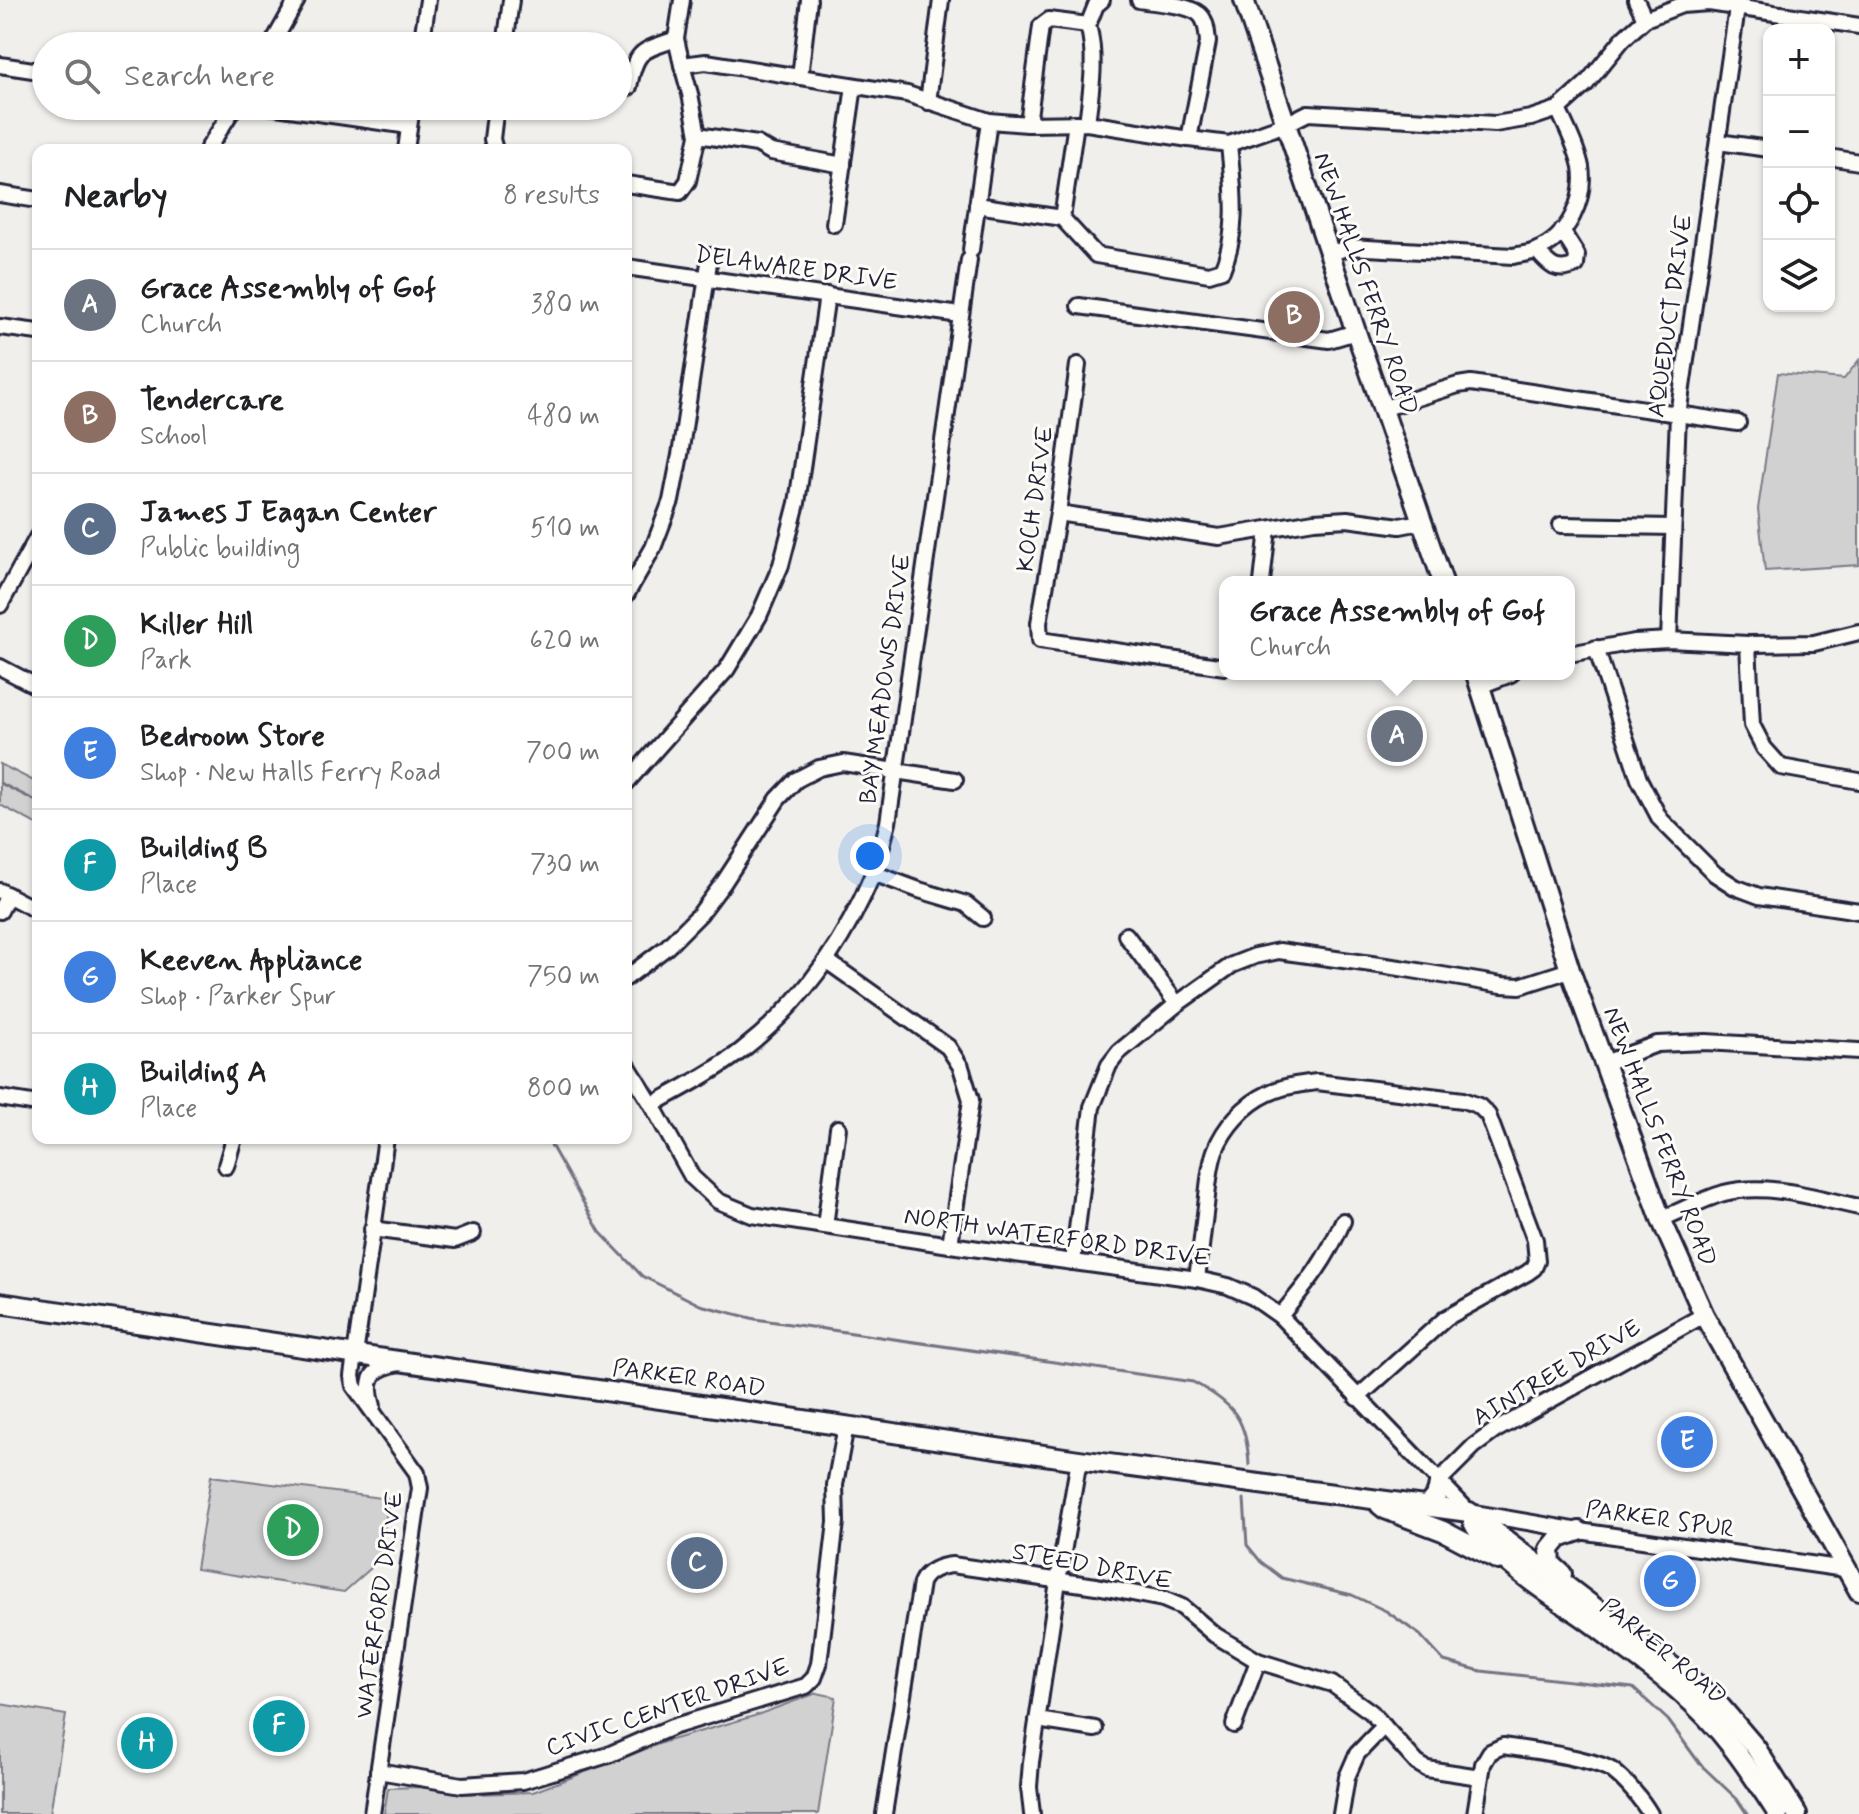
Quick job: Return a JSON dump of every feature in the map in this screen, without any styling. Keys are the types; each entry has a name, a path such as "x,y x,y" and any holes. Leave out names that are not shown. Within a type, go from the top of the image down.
{"main road":[{"name":"NEW HALLS FERRY ROAD","path":"1244,0 1441,576"},
{"name":"NEW HALLS FERRY ROAD","path":"1478,680 1570,970 1661,1219 1704,1315 1859,1591"},
{"name":"PARKER ROAD","path":"0,1303 1079,1460 1469,1512 1674,1666 1721,1707 1756,1748 1797,1814"},
{"path":"1427,1506 1437,1494 1440,1480"},
{"name":"PARKER ROAD","path":"1371,1499 1385,1509 1443,1531 1531,1580"},
{"name":"PARKER ROAD","path":"1469,1512 1474,1527 1503,1557 1654,1671 1702,1712 1731,1744 1778,1814"},
{"path":"1579,1531 1559,1538 1550,1549 1551,1564 1602,1612"}],"street":[{"path":"279,32 297,0"},
{"path":"423,32 428,0"},
{"path":"507,32 511,0"},
{"path":"632,185 680,192 688,181 698,135 676,39 682,0"},
{"path":"800,77 809,0"},
{"path":"928,102 941,0"},
{"path":"1062,218 1093,68 1088,25 1096,5 1102,0"},
{"path":"1139,0 1190,8 1202,16 1207,29 1208,42 1189,139"},
{"path":"1636,0 1645,19"},
{"path":"682,65 706,62 907,94 989,121 1081,123 1229,144 1308,113 1495,124 1531,118 1558,109 1586,84 1623,39 1645,19 1682,5 1738,4 1859,26"},
{"name":"AQUEDUCT DRIVE","path":"1669,640 1678,415 1738,4"},
{"path":"1028,124 1041,26 1049,20 1088,25"},
{"path":"632,73 634,63 643,51 676,39"},
{"path":"0,65 32,70"},
{"path":"834,224 854,86"},
{"path":"1329,254 1349,247 1513,256 1537,251 1554,240 1570,222 1582,179 1580,163 1558,109"},
{"path":"211,144 226,120"},
{"path":"367,120 409,126"},
{"path":"407,144 410,120"},
{"path":"493,144 494,120"},
{"name":"BAY MEADOWS DRIVE","path":"652,1105 701,1078 740,1051 801,995 827,961 873,873 888,823 989,121"},
{"path":"698,135 757,144 771,152 843,165"},
{"path":"1718,142 1763,148"},
{"path":"977,205 1062,218 1096,255 1209,274 1222,270 1235,219 1229,144"},
{"path":"1835,158 1859,162"},
{"path":"0,194 32,199"},
{"path":"1537,251 1556,268 1565,270 1576,265 1577,255 1562,231"},
{"path":"632,585 653,548 671,501 710,256"},
{"name":"DELAWARE DRIVE","path":"632,268 960,315"},
{"path":"632,776 727,669 759,616 781,565 797,503 827,295"},
{"path":"1079,306 1329,340 1356,332"},
{"path":"0,327 32,331"},
{"name":"KOCH DRIVE","path":"1078,365 1039,623 1040,640 1219,666"},
{"path":"1382,409 1471,383 1738,423"},
{"path":"1058,513 1219,537 1325,520 1347,519 1400,526 1421,522"},
{"path":"1561,525 1673,527"},
{"path":"1263,576 1268,529"},
{"path":"0,605 32,547"},
{"path":"1575,653 1634,642 1669,640 1814,643 1859,632"},
{"path":"1748,644 1752,725 1764,748 1781,767 1859,781"},
{"path":"1596,648 1639,779 1660,819 1715,874 1735,887 1759,896 1859,911"},
{"path":"0,667 32,684"},
{"path":"632,973 667,947 700,914 778,799 796,780 819,768 843,763 955,780"},
{"path":"873,873 966,904 983,918"},
{"path":"0,911 4,893 32,908"},
{"path":"1126,935 1177,1004"},
{"path":"1073,1262 1092,1107 1109,1065 1119,1052 1177,1004 1232,965 1279,951 1520,986 1570,970"},
{"path":"827,961 948,1047 961,1067 971,1100 950,1245"},
{"path":"1604,1063 1657,1044 1706,1042 1859,1051"},
{"name":"NORTH WATERFORD DRIVE","path":"632,1073 692,1177 718,1201 752,1215 1197,1279 1228,1286 1253,1297 1280,1316 1469,1512"},
{"path":"1197,1279 1209,1180 1216,1150 1235,1119 1269,1092 1317,1082 1463,1100 1479,1106 1488,1115 1532,1230 1537,1261 1534,1268 1446,1318 1357,1398"},
{"path":"0,1098 32,1103"},
{"path":"825,1226 838,1128"},
{"path":"226,1166 232,1144"},
{"name":"WATERFORD DRIVE","path":"372,1814 420,1488 417,1473 354,1386 352,1376 385,1144"},
{"path":"1661,1219 1724,1193 1748,1191 1790,1192 1859,1207"},
{"path":"1280,1316 1313,1277 1343,1221"},
{"path":"372,1229 455,1240 473,1233"},
{"name":"AINTREE DRIVE","path":"1440,1480 1474,1446 1496,1430 1704,1315"},
{"path":"375,1414 368,1388 371,1377 378,1370 406,1362"},
{"name":"CIVIC CENTER DRIVE","path":"378,1771 462,1785 523,1781 608,1755 669,1728 806,1686 814,1678 819,1664 836,1522 835,1485 846,1426"},
{"path":"1032,1814 1029,1787 1031,1762 1079,1460"},
{"name":"PARKER SPUR","path":"1469,1512 1845,1569"},
{"name":"STEED DRIVE","path":"884,1814 921,1583 930,1572 952,1565 1163,1599 1182,1607 1215,1635 1258,1661 1332,1684 1371,1712 1417,1763 1427,1769 1480,1777"},
{"path":"1234,1725 1258,1661"},
{"path":"1037,1720 1095,1729"},
{"path":"1341,1814 1347,1777 1357,1754 1384,1726"},
{"path":"1475,1814 1483,1764 1490,1752 1503,1746 1597,1763 1613,1772 1644,1803 1650,1814"}],"shaded area":[{"path":"1859,360 1859,565 1765,571 1758,509 1778,373 1844,379"},
{"path":"0,764 32,780 32,822 0,805"},
{"path":"211,1476 389,1499 379,1561 344,1592 196,1569"},
{"path":"817,1693 836,1697 818,1814 384,1814 388,1788 421,1787 476,1794 533,1792 664,1742 754,1716"},
{"path":"0,1704 66,1715 50,1814 0,1814"}],"waterway":[{"path":"0,783 32,799"},
{"path":"550,1144 600,1232 642,1276 700,1305 755,1319 1193,1382 1218,1397 1235,1414 1245,1436 1249,1465"},
{"path":"1244,1499 1247,1545 1261,1562 1282,1578 1352,1595 1386,1611 1420,1635 1444,1661 1481,1671 1633,1688 1668,1720 1700,1764 1737,1799 1747,1814"}],"place":[{"name":"Tendercare","path":"1294,317"},
{"name":"Grace Assembly of Gof","path":"1397,736"},
{"name":"Bedroom Store","path":"1687,1442"},
{"name":"Killer Hill","path":"293,1530"},
{"name":"James J Eagan Center","path":"697,1563"},
{"name":"Keeven Appliance","path":"1670,1581"},
{"name":"Building B","path":"279,1726"},
{"name":"Building A","path":"147,1743"}]}
